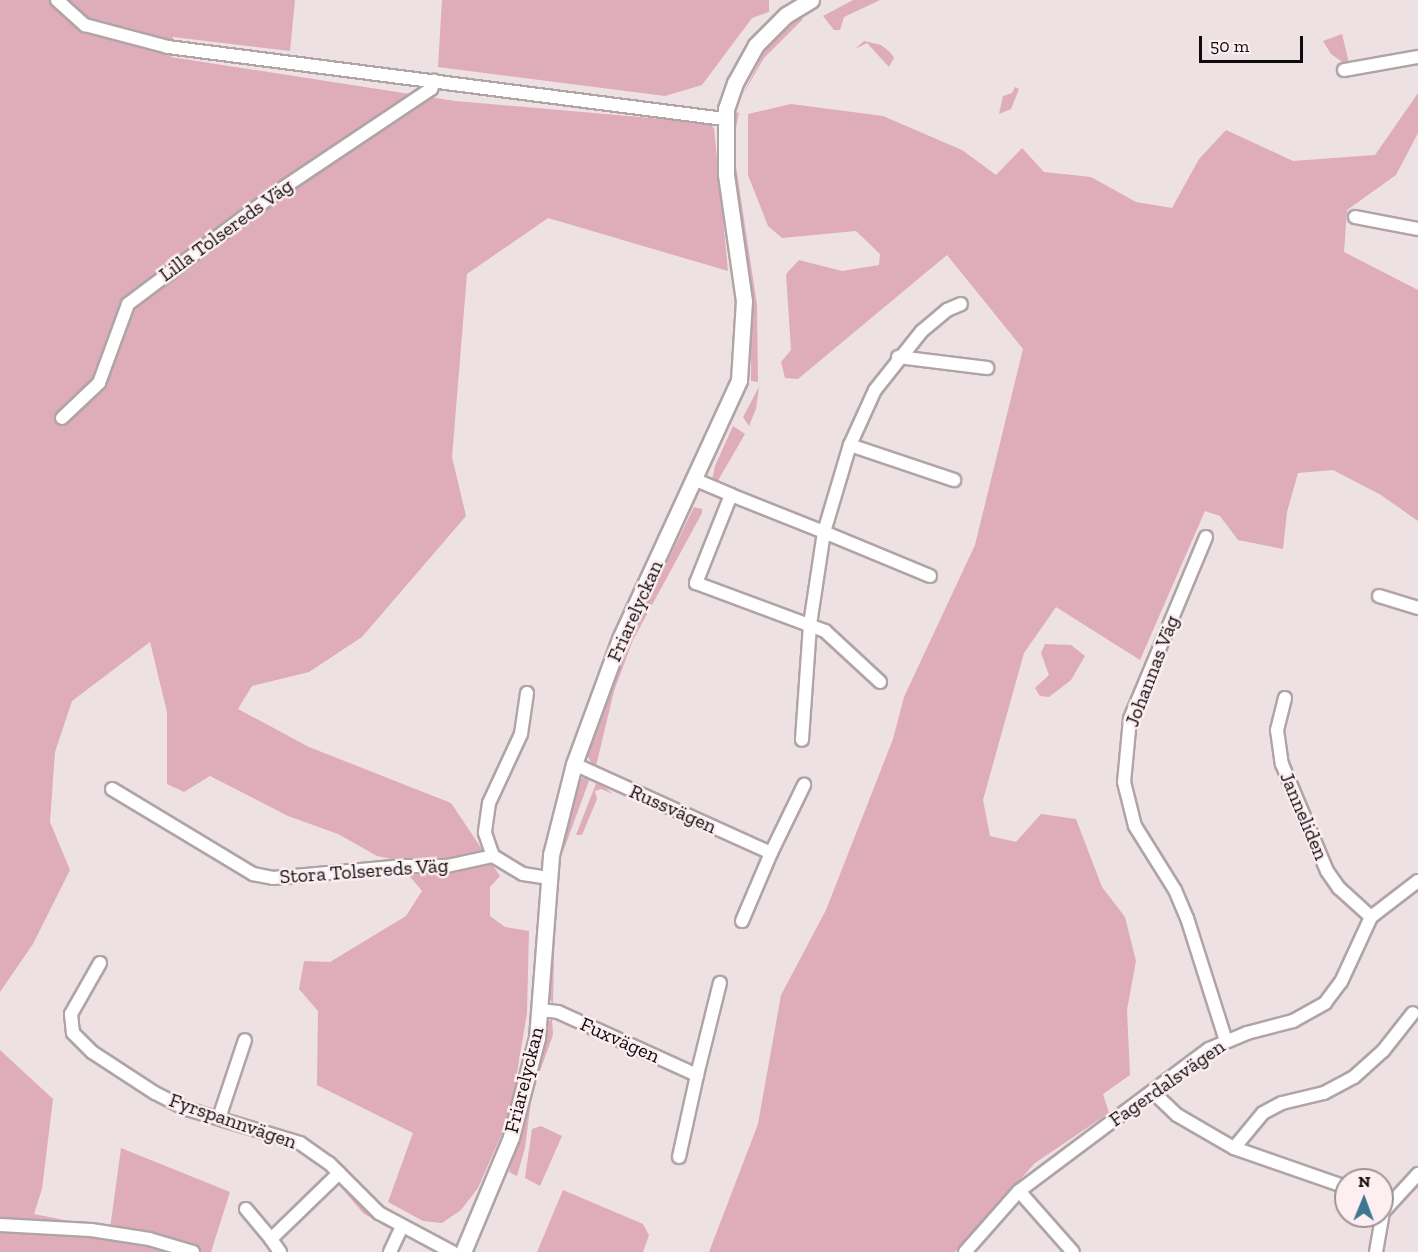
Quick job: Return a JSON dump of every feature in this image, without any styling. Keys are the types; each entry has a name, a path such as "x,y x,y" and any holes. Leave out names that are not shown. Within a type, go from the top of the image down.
{"street":[{"path":"57,0 85,25 137,41 724,119"},
{"name":"Friarelyckan","path":"463,1252 511,1137 530,1070 540,1010 548,878 557,820 574,764 620,639 734,395 743,360 744,301 726,174 724,119 735,83 756,45 786,15 811,0"},
{"path":"1344,70 1418,57"},
{"name":"Lilla Tolsereds Väg","path":"62,418 99,383 128,304 280,190 431,89 434,81"},
{"path":"1355,217 1418,229"},
{"path":"802,740 810,625 824,532 850,445 875,390 898,357 937,318 961,304"},
{"path":"898,357 987,368"},
{"path":"850,445 954,480"},
{"path":"696,480 930,576"},
{"path":"731,495 696,583 825,631 880,682"},
{"name":"Johannas Väg","path":"1206,537 1130,719 1124,782 1135,826 1175,890 1187,918 1226,1041"},
{"path":"1379,596 1418,608"},
{"path":"527,693 522,734 485,814 485,833 493,856 523,874 548,878"},
{"name":"Janneliden","path":"1285,698 1277,730 1282,764 1327,871 1350,899 1371,917"},
{"name":"Russvägen","path":"574,764 771,854"},
{"path":"742,921 804,785"},
{"name":"Stora Tolsereds Väg","path":"112,789 245,869 273,878 404,866 447,866 493,856"},
{"name":"Fagerdalsvägen","path":"965,1252 1019,1191 1209,1049 1226,1041 1293,1021 1325,1003 1341,982 1371,917 1418,881"},
{"name":"Fyrspannvägen","path":"100,963 71,1014 73,1034 92,1052 154,1093 187,1109 300,1143 339,1173 363,1200 401,1228 452,1252"},
{"path":"679,1157 720,983"},
{"name":"Fuxvägen","path":"540,1010 558,1012 697,1075"},
{"path":"1234,1148 1263,1113 1282,1103 1324,1093 1367,1067 1413,1013"},
{"path":"219,1118 245,1040"},
{"path":"1153,1092 1178,1115 1234,1148 1334,1183"},
{"path":"272,1239 339,1173"},
{"path":"1394,1200 1418,1174"},
{"path":"1019,1191 1069,1251"},
{"path":"246,1209 280,1252"},
{"path":"0,1225 91,1230 167,1243 193,1252"},
{"path":"390,1252 401,1228"},
{"path":"1376,1252 1380,1228"}],"shaded area":[{"path":"0,0 295,0 290,51 173,37 171,57 455,101 708,123 714,128 728,271 548,218 467,274 452,457 466,516 362,637 309,672 252,686 238,709 309,747 451,803 500,876 490,887 490,916 505,927 529,931 527,1013 510,1115 478,1188 461,1210 442,1223 423,1221 388,1202 413,1133 317,1085 318,1011 299,989 304,961 330,962 406,916 422,891 396,860 377,856 338,834 288,816 210,776 184,792 167,784 167,712 150,642 72,701 55,752 50,822 70,870 33,944 0,992"},
{"path":"442,0 769,0 769,12 752,18 702,85 665,96 438,67"},
{"path":"853,0 880,0 844,17 840,30 834,30 823,16"},
{"path":"799,18 803,19 764,58 742,96 767,47"},
{"path":"1342,34 1349,63 1345,64 1331,54 1323,41"},
{"path":"864,41 881,45 890,52 894,58 889,67 867,43 855,49"},
{"path":"1015,87 1019,89 1011,109 999,114 1003,96 1012,93"},
{"path":"1418,93 1418,133 1396,175 1347,210 1344,252 1418,290 1418,521 1381,495 1333,470 1298,473 1287,512 1283,549 1238,540 1220,516 1205,511 1140,660 1056,607 1024,653 983,800 990,836 1016,842 1041,814 1076,819 1102,887 1125,917 1136,961 1127,1010 1130,1075 1103,1094 1109,1113 1035,1163 955,1252 709,1252 758,1124 781,995 826,910 893,739 904,697 975,545 1023,349 947,255 798,379 785,378 781,362 791,350 786,274 799,260 842,271 879,265 880,254 856,231 782,238 768,226 748,175 748,114 791,104 883,116 962,150 996,175 1022,148 1044,172 1091,177 1136,202 1172,208 1199,159 1226,130 1293,161 1375,155"},
{"path":"736,112 739,113 735,133 736,166 757,305 758,382 751,381 751,306 731,155"},
{"path":"759,387 756,409 749,426 743,417"},
{"path":"733,426 745,434 716,484 712,480 715,466"},
{"path":"694,507 702,509 702,513 633,640 614,691 596,766 593,766 586,753 620,659"},
{"path":"1045,644 1071,645 1085,656 1071,680 1049,697 1040,696 1035,688 1049,675 1041,653"},
{"path":"582,778 590,778 563,852 567,818 577,783"},
{"path":"597,781 613,794 601,789 595,791 597,799 582,835 576,835"},
{"path":"560,860 554,954 553,1004 548,997"},
{"path":"552,1018 553,1035 532,1093 525,1148 517,1176 509,1172 545,1025"},
{"path":"0,1050 53,1099 42,1189 34,1214 110,1229 121,1148 230,1192 211,1252 0,1252"},
{"path":"541,1126 562,1136 540,1186 525,1178 532,1129"},
{"path":"340,1186 390,1225 390,1229 363,1213"},
{"path":"563,1190 643,1224 649,1235 643,1252 537,1252"}]}
